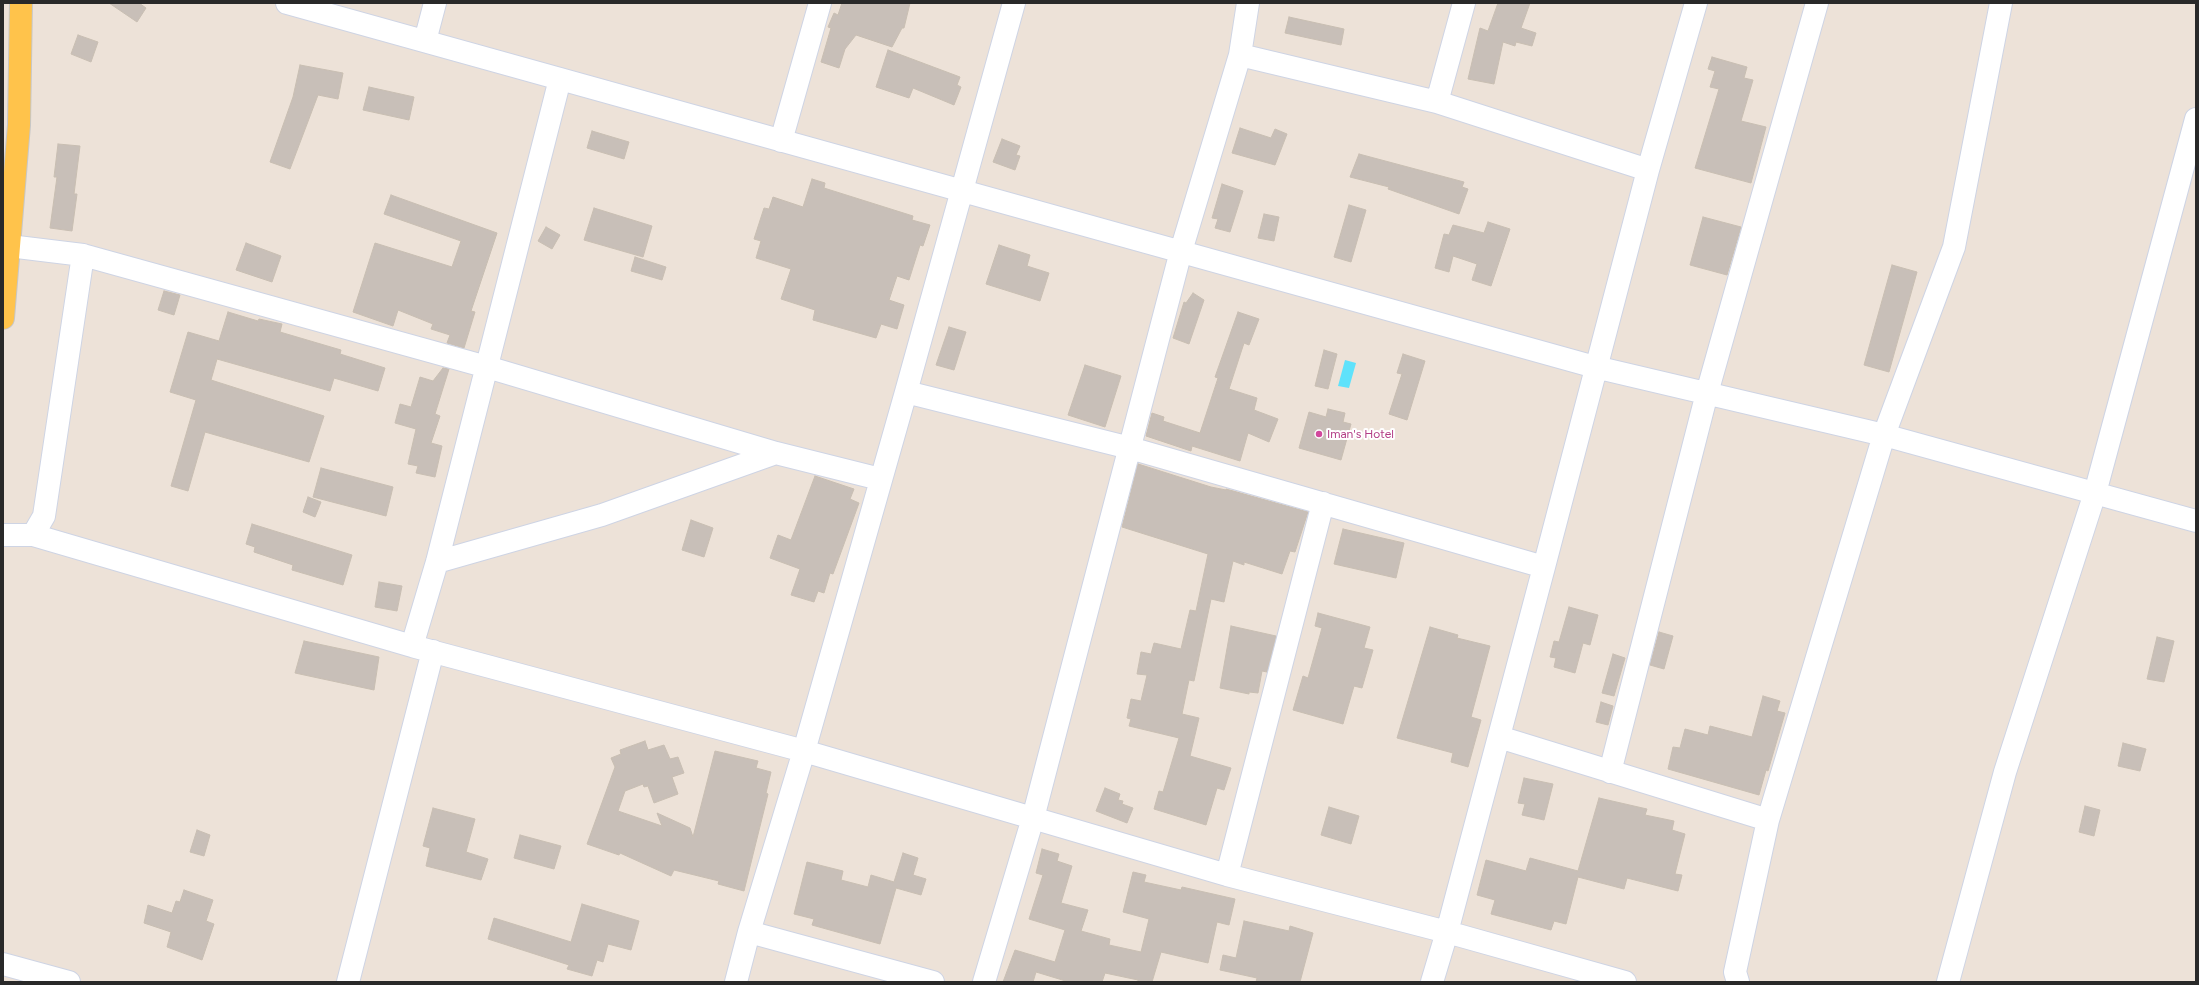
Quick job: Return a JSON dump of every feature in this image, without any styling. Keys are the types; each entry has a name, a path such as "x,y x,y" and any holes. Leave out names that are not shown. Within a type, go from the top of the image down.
{"main road":[{"path":"3,318 19,125 21,3"}],"street":[{"path":"287,3 1596,367 1884,435 2196,521"},
{"path":"425,41 435,3"},
{"path":"781,141 820,3"},
{"path":"736,982 749,932 804,751 880,479 906,392 1014,3"},
{"path":"984,982 1033,818 1181,251 1240,55 1248,3"},
{"path":"1437,102 1464,3"},
{"path":"1432,982 1447,932 1499,738 1648,170 1696,3"},
{"path":"1610,772 1707,393 1817,3"},
{"path":"1738,982 1735,972 1768,820 1884,435 1954,247 2001,3"},
{"path":"1240,55 1437,102 1648,170"},
{"path":"348,982 422,648 437,562 560,79"},
{"path":"1948,982 2004,772 2095,493 2196,119"},
{"path":"9,246 82,255 487,367 776,453 880,479"},
{"path":"33,535 44,516 82,255"},
{"path":"906,392 1130,448 1544,567"},
{"path":"437,562 602,515 776,453"},
{"path":"1227,875 1323,503"},
{"path":"3,535 33,535 422,648 804,751 1227,875 1447,932 1625,982"},
{"path":"1499,738 1768,820"},
{"path":"749,932 932,982"},
{"path":"3,964 69,982"}],"water":[{"path":"1345,360 1356,363 1349,388 1338,386"}],"building":[{"path":"109,3 139,3 146,8 137,22"},
{"path":"842,3 910,3 904,28 902,28 892,47 856,35 845,49 839,68 821,62 831,28 828,27 834,13 838,15"},
{"path":"1498,3 1530,3 1521,28 1536,33 1532,46 1516,42 1515,46 1503,42 1494,84 1468,79 1480,28 1488,31"},
{"path":"1289,17 1344,29 1341,45 1285,33"},
{"path":"78,35 98,42 91,62 71,54"},
{"path":"888,50 960,77 957,85 961,87 954,105 913,88 909,98 876,87"},
{"path":"1712,57 1747,67 1744,78 1753,80 1741,121 1766,127 1751,183 1695,168 1719,89 1710,87 1715,71 1708,69"},
{"path":"300,65 343,73 338,99 318,95 290,169 270,162 293,97"},
{"path":"369,87 414,97 409,120 363,110"},
{"path":"1240,128 1271,138 1275,129 1287,134 1275,165 1232,153"},
{"path":"592,131 629,142 624,159 587,148"},
{"path":"1002,139 1020,146 1016,155 1020,156 1015,170 993,162"},
{"path":"58,144 80,146 74,194 77,194 72,231 50,228 57,177 54,177"},
{"path":"1359,154 1464,182 1462,187 1468,189 1459,214 1388,189 1389,187 1350,177"},
{"path":"812,179 825,183 824,188 913,216 912,220 930,225 923,246 920,245 909,280 897,276 889,300 904,305 897,329 881,324 876,338 813,320 815,310 781,299 791,269 756,258 761,241 754,239 764,208 769,209 773,197 803,207"},
{"path":"1222,184 1243,191 1230,232 1215,228 1218,219 1212,218"},
{"path":"391,195 497,233 471,311 475,312 464,348 447,343 450,335 431,329 433,324 398,310 393,326 353,312 375,243 452,267 461,241 384,214"},
{"path":"1349,205 1366,210 1351,262 1334,257"},
{"path":"594,208 652,226 643,257 584,240"},
{"path":"1264,214 1279,217 1274,241 1258,238"},
{"path":"1703,217 1741,227 1727,275 1690,265"},
{"path":"1488,222 1510,229 1491,286 1472,280 1477,264 1453,256 1449,272 1435,268 1444,234 1449,235 1453,225 1484,233"},
{"path":"546,227 560,235 552,249 538,241"},
{"path":"246,243 281,256 272,282 236,270"},
{"path":"999,245 1030,255 1027,266 1049,273 1040,301 986,284"},
{"path":"635,257 666,267 662,280 631,271"},
{"path":"1892,265 1917,272 1889,372 1864,365"},
{"path":"164,291 180,295 174,315 158,310"},
{"path":"1193,293 1204,300 1189,344 1173,338 1184,302 1186,303"},
{"path":"228,312 258,321 259,319 282,324 280,332 341,350 340,354 385,368 378,391 334,378 330,391 217,359 211,380 324,416 309,462 205,432 188,491 171,486 196,400 170,392 188,332 219,341"},
{"path":"1238,312 1259,319 1249,345 1244,343 1229,389 1257,398 1254,410 1278,419 1269,442 1248,433 1240,461 1192,446 1191,451 1146,436 1152,413 1164,417 1163,421 1200,433 1218,378 1215,377"},
{"path":"949,327 966,332 954,370 936,365"},
{"path":"1324,350 1337,354 1328,389 1315,386"},
{"path":"1403,354 1425,361 1407,420 1389,414 1402,374 1397,373"},
{"path":"1085,365 1121,376 1105,427 1068,415"},
{"path":"443,368 449,369 435,414 440,416 431,443 442,446 435,477 416,473 418,466 408,464 416,429 395,423 400,404 411,407 420,377 433,381"},
{"path":"1328,409 1345,413 1343,422 1351,424 1341,460 1299,448 1309,412 1326,417"},
{"path":"1138,464 1211,487 1226,489 1308,512 1295,552 1290,551 1282,574 1244,562 1244,565 1233,561 1224,602 1211,599 1194,681 1189,680 1182,714 1199,718 1190,756 1231,768 1224,790 1217,788 1206,825 1154,809 1159,791 1163,792 1179,738 1129,726 1131,719 1127,718 1131,699 1141,701 1147,675 1137,674 1141,652 1151,654 1154,643 1181,649 1190,610 1196,611 1208,554 1122,527"},
{"path":"321,468 393,487 386,516 313,497"},
{"path":"815,476 854,489 850,499 859,503 833,574 830,573 824,593 818,591 814,602 791,595 800,569 770,558 778,535 791,540"},
{"path":"308,497 321,502 315,517 303,512"},
{"path":"691,520 713,528 704,557 682,550"},
{"path":"252,524 352,555 343,585 292,570 293,565 254,552 255,547 246,544"},
{"path":"1343,529 1404,543 1396,578 1334,564"},
{"path":"379,582 402,586 397,611 375,607"},
{"path":"1569,607 1598,615 1590,645 1583,643 1575,673 1554,667 1556,658 1550,657 1554,641 1559,642"},
{"path":"1318,613 1370,627 1364,648 1373,650 1362,688 1354,686 1343,724 1293,710 1303,676 1308,678 1322,628 1315,626"},
{"path":"1231,626 1276,636 1267,672 1262,671 1258,693 1249,692 1249,694 1220,688"},
{"path":"1430,627 1458,635 1457,638 1490,646 1471,717 1481,720 1468,767 1451,762 1453,753 1397,738"},
{"path":"1659,632 1673,636 1664,669 1650,665"},
{"path":"2157,637 2174,641 2164,682 2147,679"},
{"path":"304,641 379,657 374,690 295,673"},
{"path":"1613,654 1625,658 1614,696 1602,693"},
{"path":"1763,696 1780,701 1777,711 1785,713 1768,771 1766,770 1759,795 1668,769 1673,747 1680,748 1685,729 1708,735 1710,726 1752,737"},
{"path":"1601,702 1613,706 1608,725 1596,722"},
{"path":"645,741 648,750 664,745 670,759 678,757 684,773 672,777 678,794 654,803 648,786 644,787 643,784 625,791 618,811 662,826 657,813 690,828 693,837 715,751 758,761 756,768 771,772 766,793 768,794 744,891 718,884 719,881 674,870 671,876 620,853 619,855 587,844 615,767 611,758 621,754 620,750"},
{"path":"2123,743 2146,749 2140,771 2118,766"},
{"path":"1524,778 1553,784 1544,820 1522,815 1525,804 1518,803"},
{"path":"1105,788 1120,794 1118,800 1123,801 1122,804 1133,808 1127,823 1096,811"},
{"path":"1599,798 1647,809 1645,815 1674,821 1672,830 1685,834 1675,874 1682,875 1678,891 1627,878 1624,889 1578,877 1566,924 1554,921 1551,930 1491,914 1495,900 1477,895 1486,860 1526,871 1530,858 1578,871"},
{"path":"2085,806 2100,810 2094,836 2079,832"},
{"path":"1329,807 1359,816 1351,844 1321,835"},
{"path":"433,808 475,819 466,852 488,859 481,880 426,866 430,848 423,846"},
{"path":"197,830 210,835 204,856 190,852"},
{"path":"520,835 561,846 554,869 514,858"},
{"path":"1042,849 1059,854 1057,861 1072,866 1061,903 1088,910 1081,931 1110,939 1109,945 1141,952 1149,919 1123,912 1133,872 1146,875 1144,882 1181,890 1182,887 1235,899 1229,925 1217,922 1208,963 1161,952 1152,982 1138,982 1138,980 1105,973 1102,982 1069,982 1036,972 1033,982 1003,982 1015,950 1055,962 1065,930 1029,919 1043,875 1036,873"},
{"path":"903,853 918,858 913,875 926,879 921,895 896,888 880,944 812,925 814,919 794,914 807,862 843,871 841,880 868,887 871,875 894,882"},
{"path":"184,890 213,900 206,921 214,924 202,960 167,947 171,932 144,923 148,905 172,913 176,901 180,902"},
{"path":"582,904 639,921 631,950 608,944 603,962 597,960 592,976 567,969 569,965 488,939 494,918 571,942"},
{"path":"1244,921 1289,931 1290,926 1313,933 1300,982 1256,982 1257,978 1220,970 1223,955 1236,958"}],"place":[{"name":"Iman's Hotel","path":"1319,434"}]}
